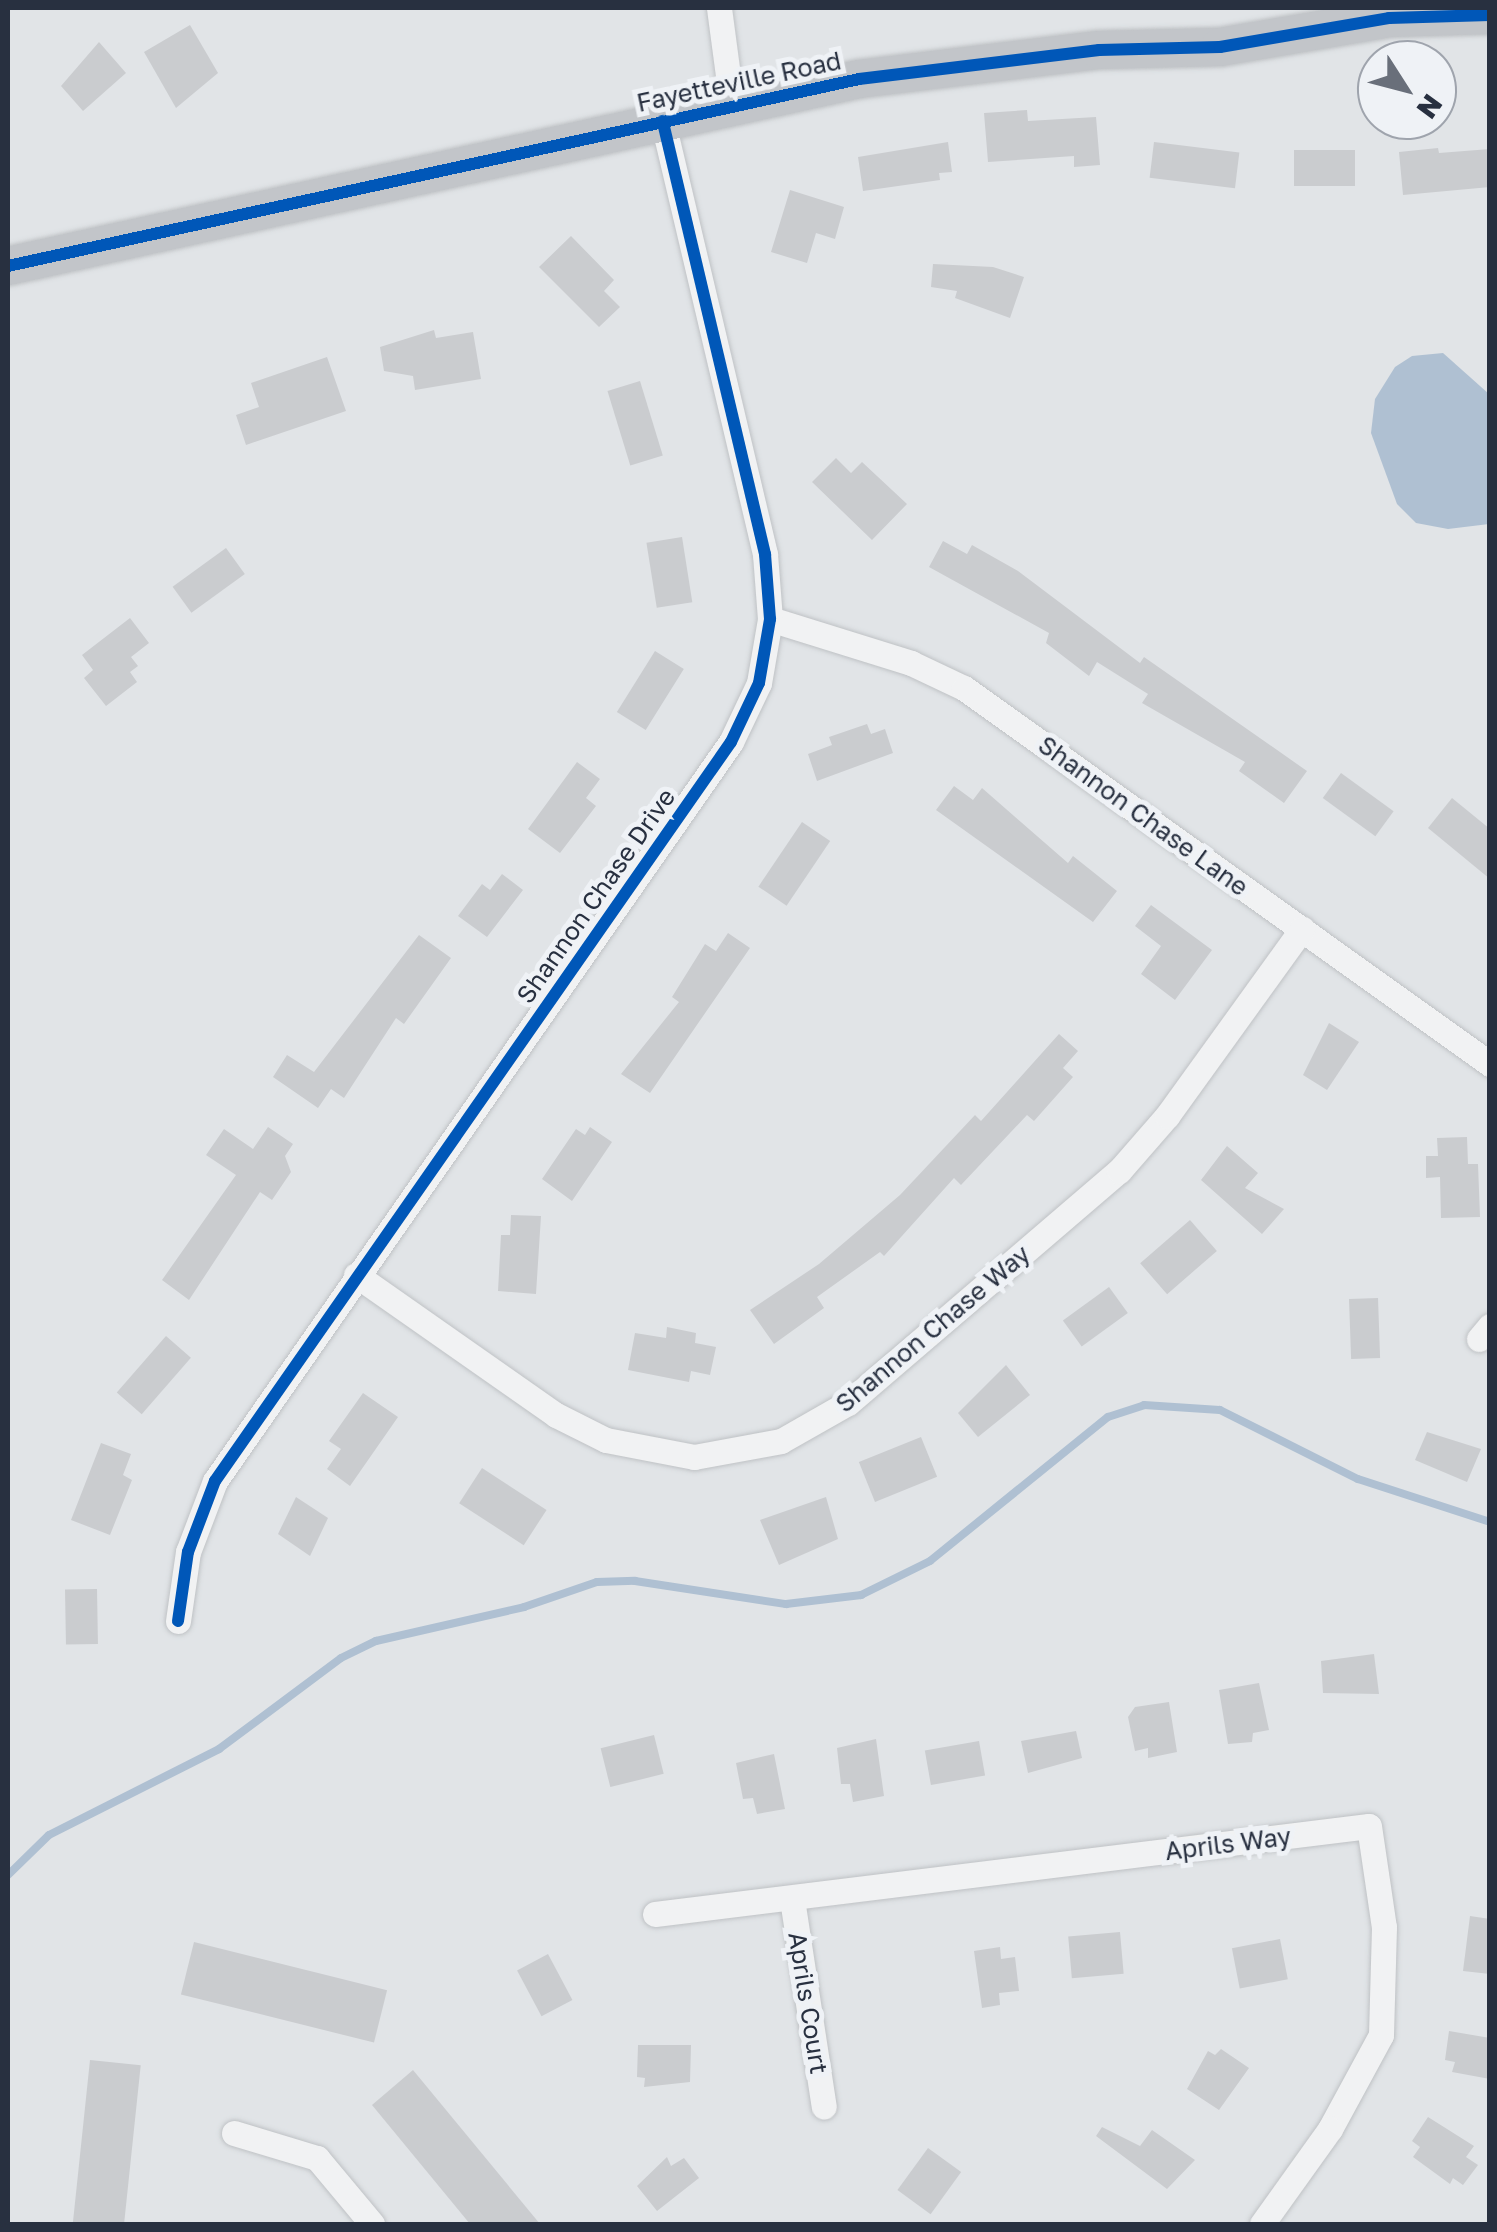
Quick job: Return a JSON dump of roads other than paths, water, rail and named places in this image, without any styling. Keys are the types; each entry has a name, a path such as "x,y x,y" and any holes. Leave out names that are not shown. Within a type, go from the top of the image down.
{"street":[{"path":"719,8 732,105"},
{"name":"Fayetteville Road","path":"8,266 732,105 978,62 1220,46 1389,18 1490,14"},
{"name":"Shannon Chase Drive","path":"178,1621 188,1552 215,1481 731,742 759,683 770,620 765,554 663,121"},
{"name":"Shannon Chase Lane","path":"770,620 912,663 964,688 1490,1064"},
{"name":"Shannon Chase Way","path":"356,1275 556,1414 606,1440 694,1457 781,1441 848,1403 1119,1171 1167,1116 1302,929"},
{"name":"Aprils Way","path":"655,1914 1369,1826 1384,1928 1381,2035 1330,2129 1262,2224"},
{"name":"Aprils Court","path":"792,1899 824,2107"},
{"path":"234,2133 317,2158 372,2224"}],"water":[{"path":"1443,353 1489,394 1489,524 1448,529 1416,523 1397,504 1371,433 1375,399 1395,367 1412,356"}],"waterway":[{"path":"8,1875 49,1835 219,1749 341,1658 376,1641 524,1607 597,1582 635,1581 786,1604 861,1595 930,1561 1108,1417 1144,1405 1220,1410 1358,1479 1490,1522"}]}
